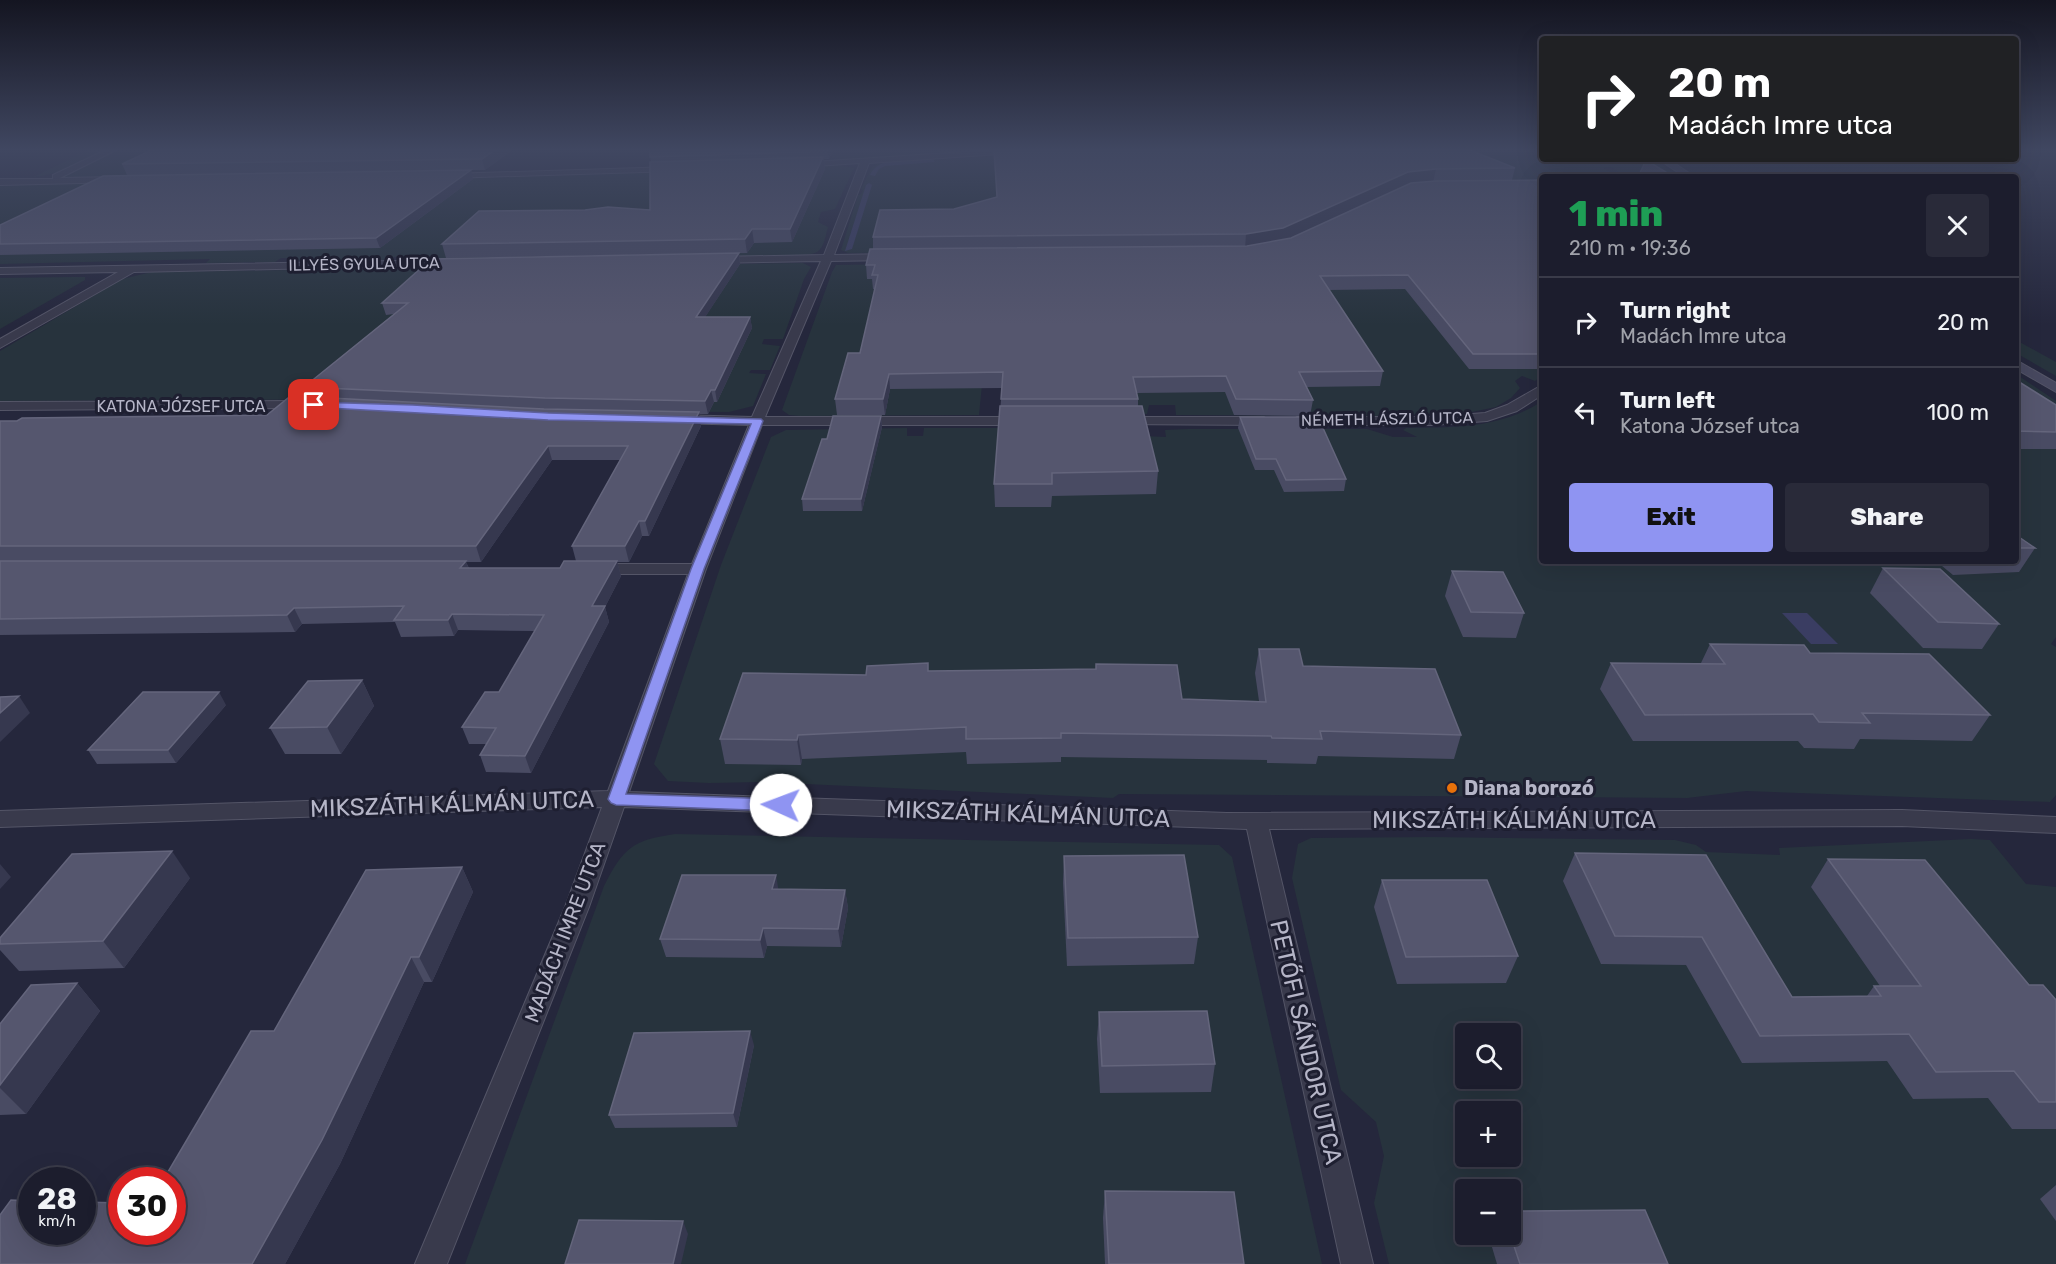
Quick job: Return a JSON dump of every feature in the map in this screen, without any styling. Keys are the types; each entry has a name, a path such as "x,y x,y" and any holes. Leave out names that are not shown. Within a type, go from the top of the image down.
{"street":[{"name":"MADÁCH IMRE UTCA","path":"431,1264 577,907 698,569 847,207"},
{"path":"705,260 900,257"},
{"name":"ILLYÉS GYULA UTCA","path":"0,271 461,263"},
{"path":"0,345 134,268"},
{"path":"2019,366 2056,388"},
{"name":"NÉMETH LÁSZLÓ UTCA","path":"1102,421 1460,420 1503,412 1539,391"},
{"name":"KATONA JÓZSEF UTCA","path":"0,406 313,405"},
{"path":"663,418 758,421 1043,421"},
{"path":"579,569 698,569"},
{"name":"MIKSZÁTH KÁLMÁN UTCA","path":"0,819 616,799 1256,821 1902,818 2056,825"},
{"name":"PETŐFI SÁNDOR UTCA","path":"1256,821 1357,1264"}],"shaded area":[{"path":"0,207 836,207 821,212 818,222 828,227 824,241 817,252 792,257 683,257 686,252 531,254 525,260 400,261 399,256 382,260 359,260 363,257 353,261 310,261 314,258 288,261 291,258 281,258 275,262 206,263 210,259 0,264"},
{"path":"854,207 1206,207 965,252 848,253 841,250"},
{"path":"1411,207 1539,207 1539,378 1535,381 1522,376 1515,381 1520,388 1511,398 1496,407 1472,412 1375,416 1176,415 1175,405 1149,405 1147,414 1012,413 1010,385 982,385 979,415 800,416 789,415 782,410 836,265 980,263"},
{"path":"803,263 811,267 804,279 783,339 764,339 762,344 780,346 770,370 751,370 749,373 766,374 753,406 729,412 583,411 410,399 0,401 0,351 122,279 152,272"},
{"path":"85,277 85,280 0,329 0,278"},
{"path":"2019,342 2056,362 2056,376 2019,355"},
{"path":"2019,376 2056,401 2056,637 2051,644 2056,647 2056,795 2050,802 1746,791 1687,798 1119,794 1113,798 761,782 668,781 654,764 721,565 771,437 786,430 907,428 907,436 923,436 924,428 1075,428 1166,437 1165,430 1188,429 1367,429 1393,437 1417,437 1403,430 1476,425 1525,411 1539,403 1539,564 2019,564"},
{"path":"675,834 1219,845 1232,857 1322,1264 465,1264 604,886 617,863 631,848 649,839"},
{"path":"1311,838 1675,840 1696,845 1706,852 1780,855 1779,848 1990,840 2026,884 2056,887 2056,1264 1389,1264 1374,1203 1384,1156 1376,1122 1341,1090 1292,878 1298,844"}],"water":[{"path":"1782,613 1807,613 1838,644 1811,644"}],"building":[{"path":"38,207 419,207 376,238 0,244 0,225"},
{"path":"608,207 650,210 650,207 800,207 790,229 752,229 745,239 442,244 479,211 585,210"},
{"path":"961,207 1330,207 1283,228 1246,234 873,237 880,210"},
{"path":"1359,207 1539,207 1539,354 1473,354 1408,275 1320,276 1383,371 1299,372 1313,400 1236,399 1226,376 1133,377 1138,399 1001,399 1003,372 889,374 883,399 835,399 848,353 860,353 878,275 872,275 875,265 866,265 870,249 1247,246 1291,238"},
{"path":"739,253 696,317 750,317 715,390 711,390 705,401 545,398 304,387 408,303 382,303 431,259"},
{"path":"2019,382 2056,405 2056,432 2019,431"},
{"path":"288,398 330,398 544,409 699,412 645,521 639,521 625,546 572,546 628,446 548,446 476,546 0,546 0,421 17,421 22,418 267,415"},
{"path":"1000,406 1142,406 1158,471 1052,473 1052,484 994,484"},
{"path":"833,416 881,416 861,499 802,499 822,439 827,439"},
{"path":"1240,417 1318,417 1346,479 1286,480 1276,459 1256,459"},
{"path":"2019,537 2035,548 2019,548"},
{"path":"0,561 466,561 460,568 560,568 564,561 617,561 592,606 605,606 525,756 480,755 496,728 462,727 485,692 499,692 544,615 452,614 448,620 394,620 404,606 294,608 287,615 0,619"},
{"path":"1883,568 1940,569 1999,624 1938,622"},
{"path":"1452,571 1503,572 1524,613 1471,612"},
{"path":"1710,644 1804,645 1810,653 1929,654 1990,715 1862,713 1870,723 1819,722 1813,714 1645,715 1611,663 1725,664"},
{"path":"1259,649 1299,649 1303,666 1435,669 1461,735 1320,731 1322,739 1272,738 1271,736 1061,733 1061,738 966,739 966,727 798,735 797,740 720,739 743,673 866,675 867,666 928,663 928,671 1096,669 1096,664 1177,665 1182,699 1266,702"},
{"path":"362,680 327,727 270,728 308,681"},
{"path":"143,692 219,692 168,750 88,750"},
{"path":"19,696 0,713 0,697"},
{"path":"172,851 103,941 0,944 0,938 72,854"},
{"path":"1575,853 1706,855 1792,997 1881,996 1874,986 1921,986 1828,859 1925,860 2029,985 2043,985 2056,1000 2056,1102 2039,1102 2014,1071 1936,1072 1909,1034 1760,1036 1702,937 1615,936"},
{"path":"1184,855 1198,937 1068,938 1064,856"},
{"path":"462,867 419,957 411,957 322,1140 252,1264 0,1264 0,1215 11,1200 18,1200 18,1245 96,1245 96,1202 108,1203 108,1245 186,1245 186,1167 171,1167 251,1031 274,1031 366,870"},
{"path":"682,875 776,875 772,889 845,890 838,929 763,928 760,940 660,939"},
{"path":"1382,880 1487,880 1518,956 1406,957"},
{"path":"77,983 0,1085 0,1024 31,985"},
{"path":"1207,1011 1215,1064 1102,1066 1099,1012"},
{"path":"750,1031 733,1113 609,1115 634,1033"},
{"path":"1105,1191 1234,1192 1244,1264 1109,1264"},
{"path":"1645,1210 1668,1264 1520,1264 1514,1245 1521,1245 1521,1211"},
{"path":"579,1220 683,1221 673,1264 565,1264"}],"waterway":[{"path":"848,249 862,207"}],"place":[{"name":"Diana borozó","path":"1452,788"}],"route":[{"path":"314,405 413,408 548,417 758,421 698,569 616,799 781,805"}]}
